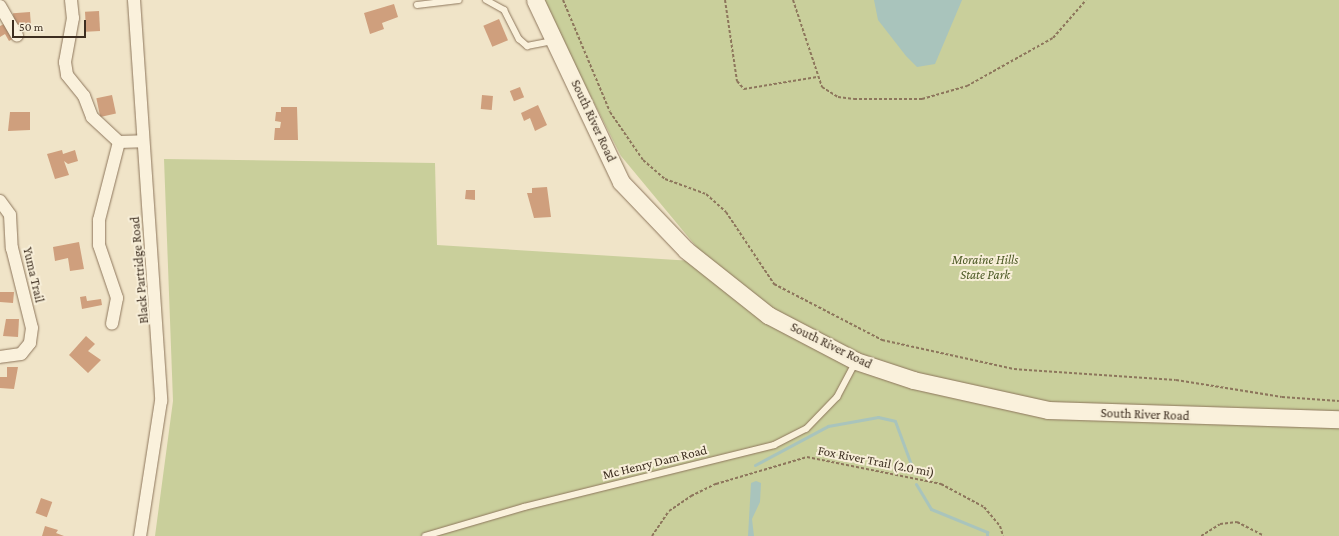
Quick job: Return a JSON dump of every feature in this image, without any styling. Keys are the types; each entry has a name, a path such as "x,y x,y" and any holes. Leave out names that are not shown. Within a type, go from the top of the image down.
{"street":[{"path":"71,0 73,18 65,62 67,75 84,96 92,117 119,142 143,141"},
{"name":"Black Partridge Road","path":"134,0 161,400 140,536"},
{"name":"South River Road","path":"535,0 621,182 681,245 768,315 856,361 913,380 1048,410 1339,419"},
{"path":"0,6 17,35"},
{"path":"112,324 117,298 99,245 99,220 119,142"},
{"name":"Yuma Trail","path":"0,201 10,215 13,255 32,328 30,343 21,354 0,357"}],"lane":[{"path":"417,5 459,0"},
{"path":"486,0 504,10 519,39 527,46 554,41"},
{"name":"Mc Henry Dam Road","path":"425,536 524,507 774,445 806,429 837,397 856,361"}],"path":[{"path":"563,0 610,112 643,160 665,179 706,194 726,212 774,284 882,340 1014,369 1176,380 1282,397 1339,401"},
{"path":"725,0 737,81 744,89 817,76"},
{"path":"793,0 817,76 830,93 854,99 922,99 955,91 1053,38 1086,0"},
{"name":"Fox River Trail (2.0 mi)","path":"652,536 669,511 691,496 716,484 806,457 941,484 984,507 1000,526 1002,536"},
{"path":"1201,536 1220,524 1237,522 1264,536"}],"green space":[{"name":"Moraine Hills State Park","path":"542,0 1339,0 1339,536 155,536 173,401 164,159 435,163 437,245 709,262 621,156"}],"water":[{"path":"874,0 962,0 935,64 917,67 906,56 878,20"},
{"path":"756,481 761,483 760,502 752,519 754,536 748,536 751,483"}],"building":[{"path":"394,4 398,17 382,23 384,29 370,34 364,13"},
{"path":"99,11 100,31 86,32 85,12"},
{"path":"30,12 31,27 14,28 13,13"},
{"path":"499,19 508,40 492,47 483,26"},
{"path":"8,22 16,37 9,41 5,34 0,37 0,26"},
{"path":"520,87 524,97 514,101 510,91"},
{"path":"112,95 116,114 100,117 96,98"},
{"path":"482,95 493,96 492,110 481,109"},
{"path":"538,105 547,125 535,131 530,118 524,121 521,113"},
{"path":"281,107 297,107 298,140 274,140 275,128 280,128 281,122 275,121 276,112 281,112"},
{"path":"10,112 30,112 30,130 8,131"},
{"path":"62,150 63,154 75,150 78,161 68,164 64,161 69,175 55,179 47,154"},
{"path":"547,187 551,217 534,218 527,193 532,193 532,188"},
{"path":"466,190 475,190 475,200 465,199"},
{"path":"79,242 84,269 70,271 68,258 55,261 53,247"},
{"path":"0,292 14,292 13,303 0,302"},
{"path":"86,296 87,301 101,299 102,305 82,309 80,297"},
{"path":"6,319 19,319 18,337 3,336"},
{"path":"86,336 95,344 88,351 101,360 88,373 69,355"},
{"path":"7,367 18,367 14,389 0,388 0,377 7,377"},
{"path":"41,498 52,502 47,517 36,513"},
{"path":"45,526 58,530 56,533 64,536 42,536"}],"waterway":[{"path":"755,465 828,426 878,417 895,421 912,467"},
{"path":"916,484 931,509 987,532 987,536"}]}
